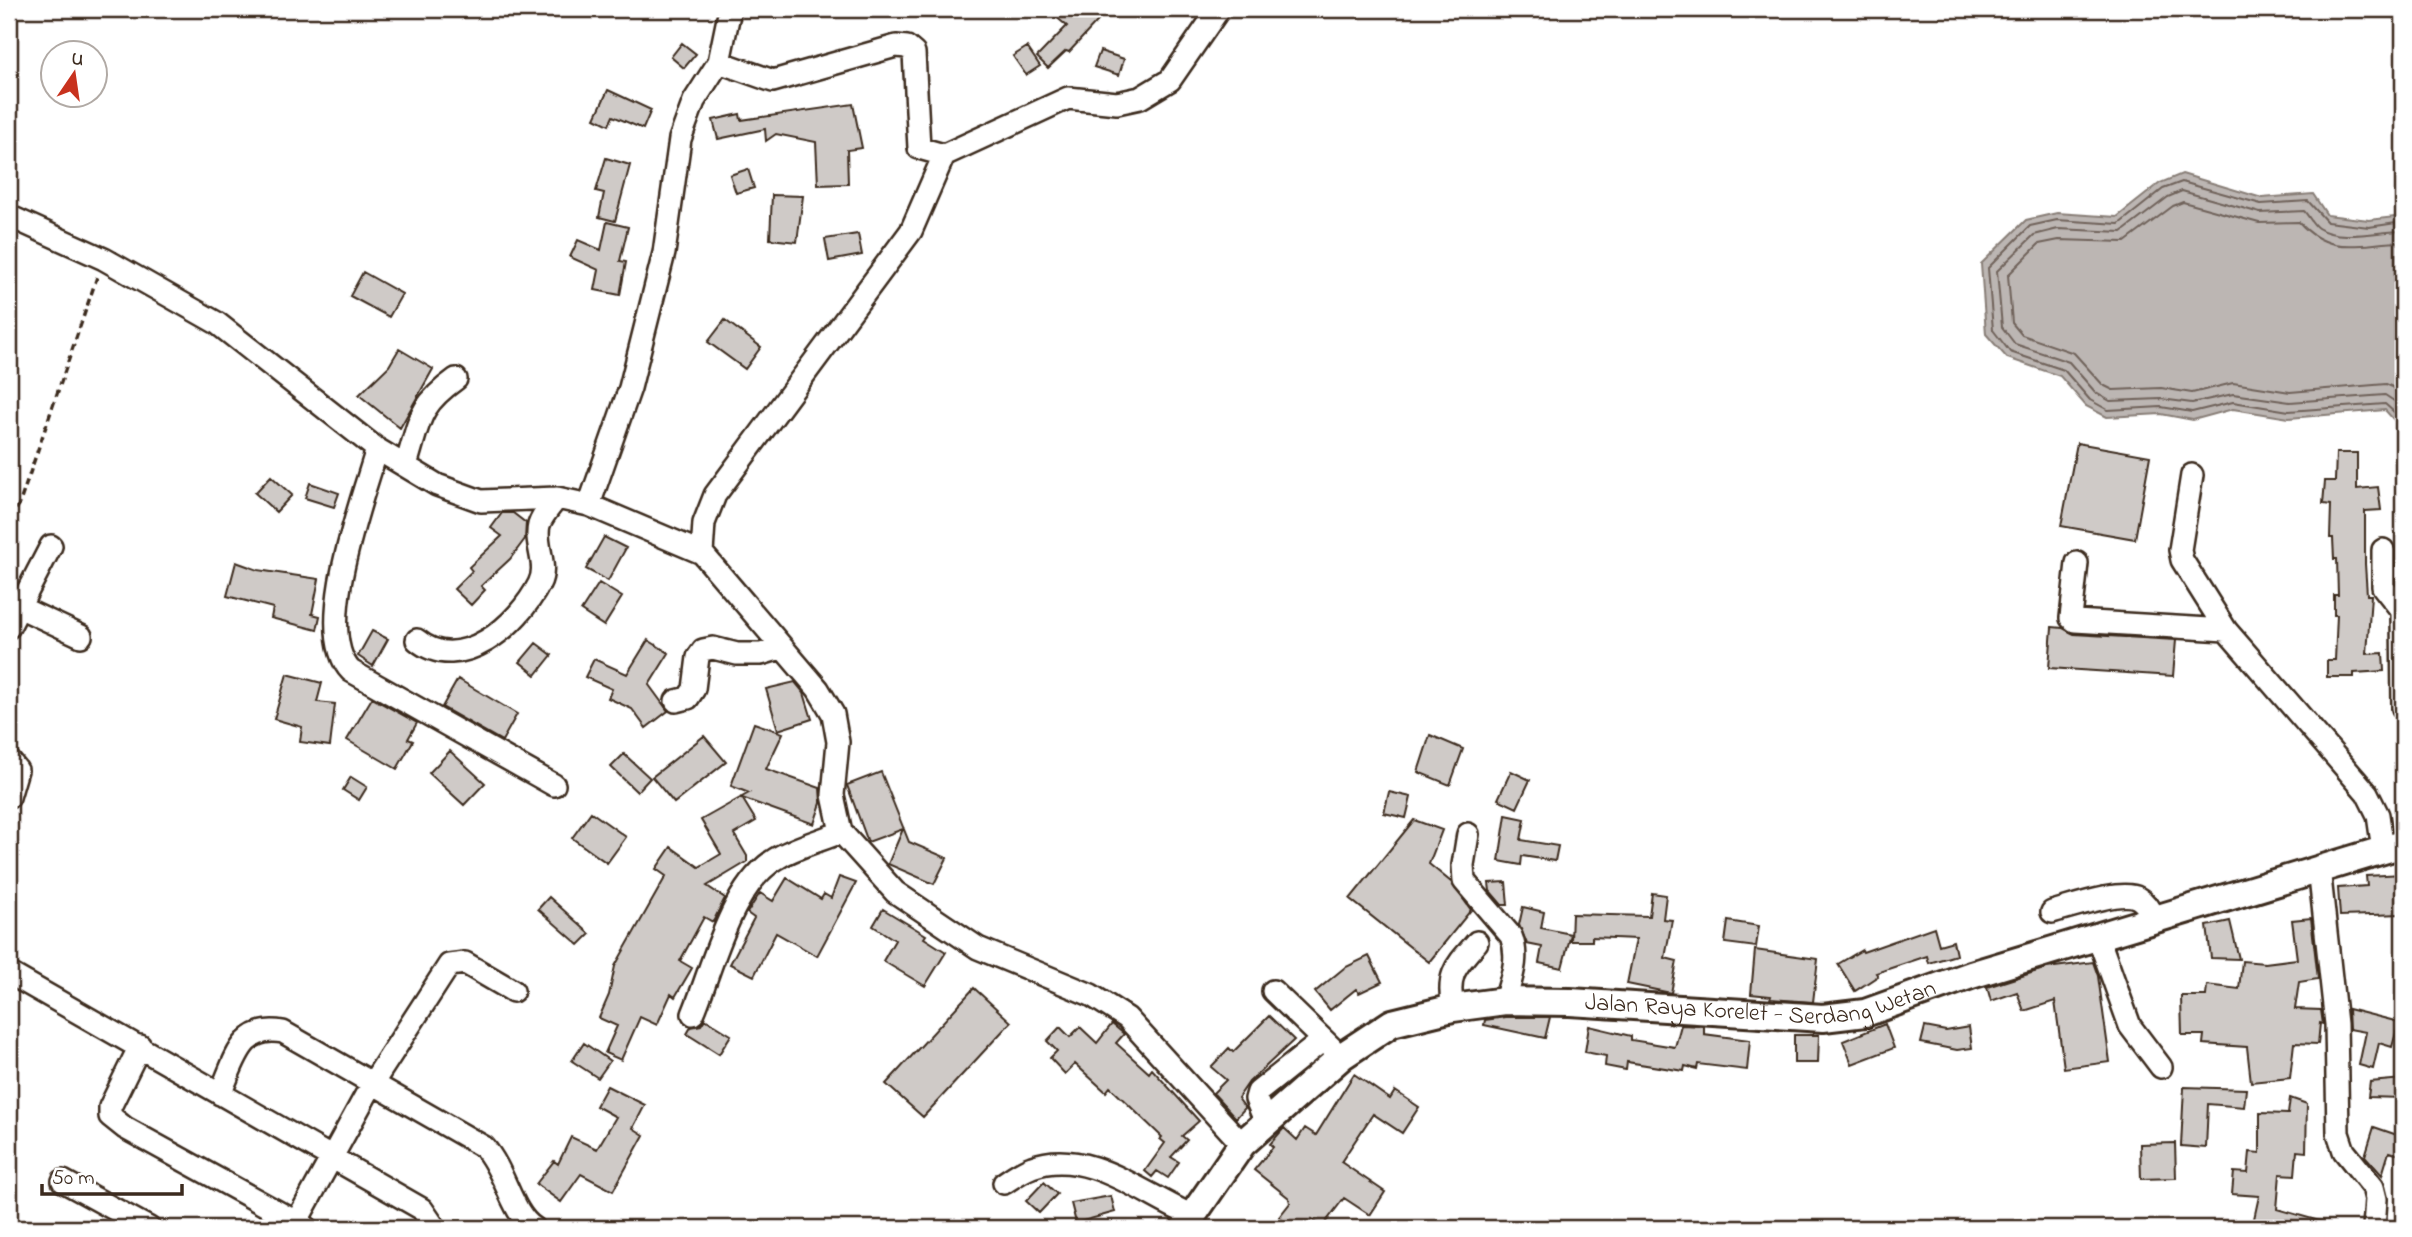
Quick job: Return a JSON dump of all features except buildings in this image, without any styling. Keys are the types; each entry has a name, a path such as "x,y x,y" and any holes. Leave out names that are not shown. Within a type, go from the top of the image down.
{"main road":[{"name":"Jalan Raya Korelet - Serdang Wetan","path":"1188,1222 1242,1144 1266,1123 1332,1048 1392,1023 1453,1008 1505,1001 1570,1002 1824,1018 1865,1013 1971,975 2393,847"}],"street":[{"path":"589,505 629,388 664,253 680,139 694,101 719,62 730,9"},
{"path":"719,62 773,81 896,46 907,47 914,53 919,148 944,155 1068,98 1117,103 1140,98 1170,80 1215,10"},
{"path":"702,553 704,523 715,495 911,231 944,155"},
{"path":"9,216 104,259 217,323 377,449 437,485 481,501 557,498 589,505 702,553 818,689 833,713 838,742 833,795 841,832 895,892 978,948 1091,995 1127,1018 1242,1144"},
{"path":"406,465 423,410 433,396 456,379"},
{"path":"377,449 338,583 338,650 343,663 351,671 554,785"},
{"path":"2192,475 2179,550 2182,560 2226,629 2367,793 2393,847"},
{"path":"417,640 431,650 457,652 482,643 518,614 539,584 543,572 539,526 557,498"},
{"path":"9,627 51,546"},
{"path":"2383,551 2383,587 2402,611 2403,708"},
{"path":"2077,563 2071,618 2075,621 2226,629"},
{"path":"19,607 81,636"},
{"path":"676,701 688,698 694,689 698,657 703,650 713,648 737,654 761,654 781,648"},
{"path":"9,760 17,770 9,797"},
{"path":"693,1014 721,935 759,873 779,856 841,832"},
{"path":"1468,834 1462,865 1464,881 1510,936 1515,946 1516,957 1505,1001"},
{"path":"2319,868 2336,1024 2338,1133 2344,1151 2373,1187 2376,1199 2374,1228"},
{"path":"2052,912 2123,895 2136,897 2146,904 2155,920"},
{"path":"2098,937 2130,1026 2161,1068"},
{"path":"1453,1008 1449,988 1454,968 1477,942"},
{"path":"140,1046 110,1108 110,1116 125,1128 299,1226 332,1157 372,1084 449,965 465,963 513,991"},
{"path":"9,972 422,1209 435,1228"},
{"path":"1273,991 1332,1048"},
{"path":"220,1094 247,1038 263,1030 284,1032 484,1147 498,1163 521,1219 534,1228"},
{"path":"1004,1183 1041,1164 1083,1164 1188,1222"},
{"path":"63,1181 147,1228"}],"path":[{"path":"9,519 19,505 104,259"}],"water":[{"path":"2182,174 2262,198 2313,194 2327,215 2369,220 2403,216 2403,430 2385,410 2289,418 2233,409 2193,420 2161,414 2107,417 2086,406 2060,376 2007,358 1986,334 1981,264 2026,220 2057,213 2117,217 2160,183"}]}
